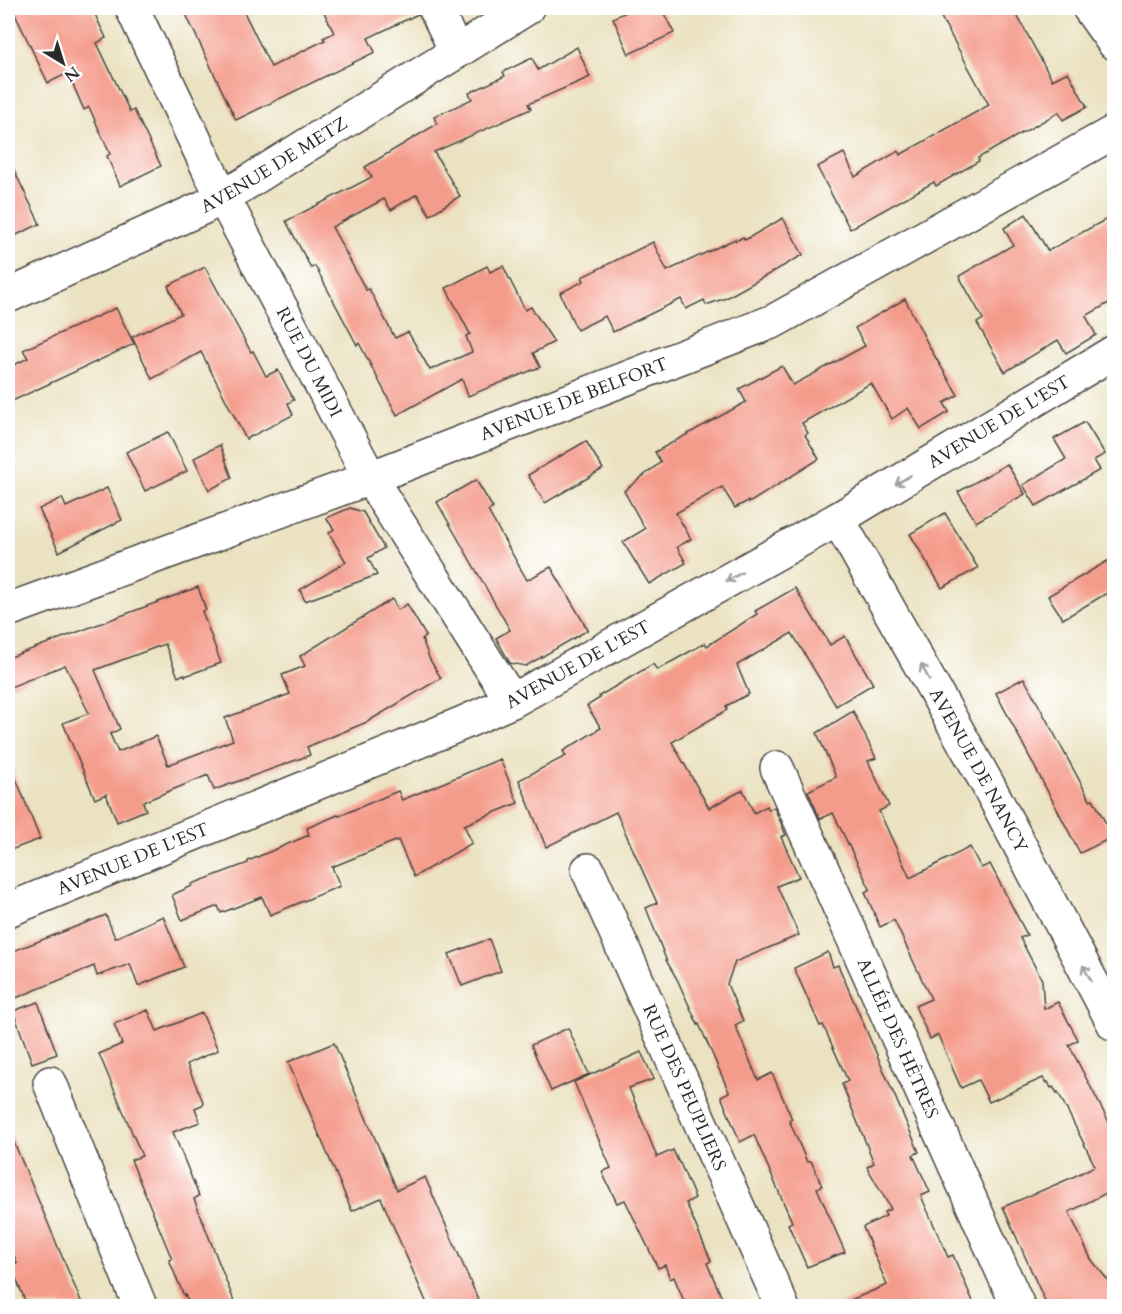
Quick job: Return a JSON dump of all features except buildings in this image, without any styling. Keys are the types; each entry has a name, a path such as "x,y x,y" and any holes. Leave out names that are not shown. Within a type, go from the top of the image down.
{"street":[{"name":"RUE DU MIDI","path":"132,8 223,196 370,478 512,701"},
{"path":"435,8 456,51"},
{"name":"AVENUE DE METZ","path":"8,296 223,196 527,8"},
{"path":"1089,8 1114,43"},
{"name":"AVENUE DE BELFORT","path":"8,610 370,478 774,321 1114,132"},
{"name":"AVENUE DE L'EST","path":"8,910 512,701 838,519 1114,352"},
{"name":"AVENUE DE NANCY","path":"838,519 988,785 1114,1024"},
{"name":"ALLÉE DES HÊTRES","path":"777,768 1018,1306"},
{"name":"RUE DES PEUPLIERS","path":"588,870 782,1306"},
{"path":"50,1083 140,1306"}]}
